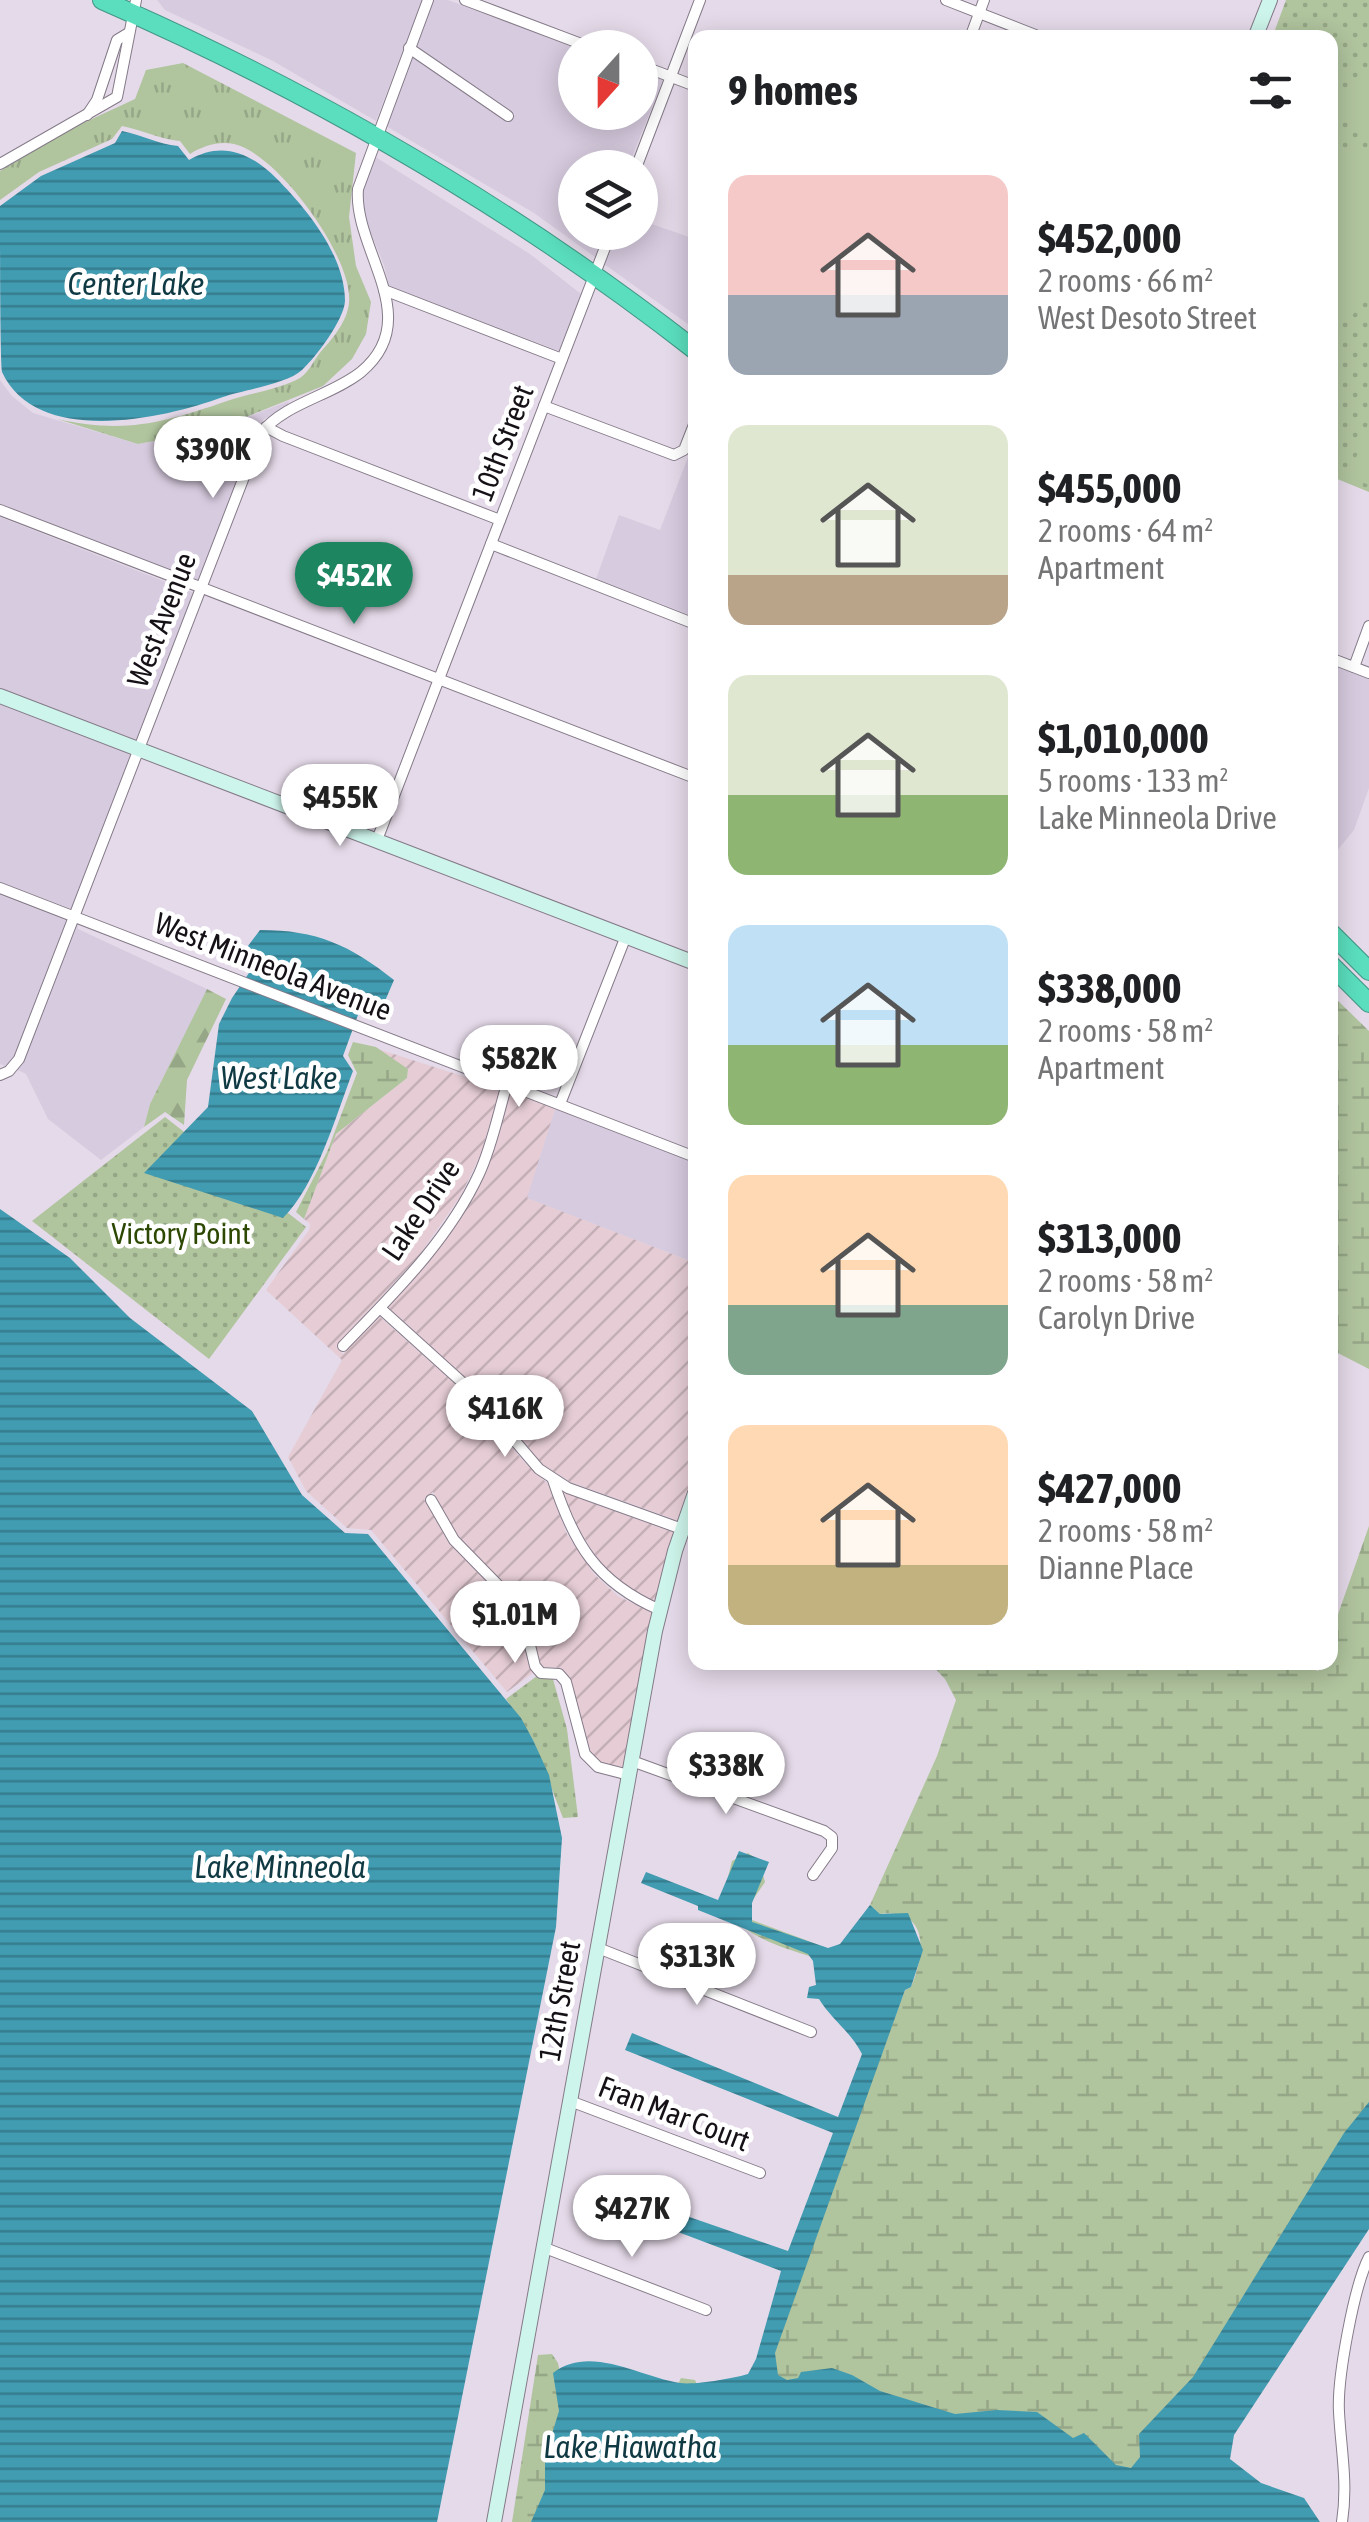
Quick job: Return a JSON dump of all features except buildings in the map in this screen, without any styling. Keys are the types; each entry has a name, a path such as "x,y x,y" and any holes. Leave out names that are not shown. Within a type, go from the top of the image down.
{"highway":[{"path":"102,0 134,7 376,137 480,199 688,345"},
{"path":"1338,940 1369,970"},
{"path":"1338,972 1369,1002"}],"main road":[{"path":"1259,30 1270,0"},
{"path":"0,696 688,959"},
{"name":"12th Street","path":"494,2522 660,1610 688,1513"}],"street":[{"path":"428,0 360,178 356,204 384,290 386,334 368,365 340,386 266,427 500,520"},
{"path":"465,0 558,35"},
{"path":"688,30 700,0"},
{"path":"946,0 1024,30"},
{"path":"973,30 984,0"},
{"path":"0,164 116,98 134,7"},
{"path":"643,150 688,31"},
{"path":"86,116 97,100 117,40 127,34"},
{"path":"409,48 508,116"},
{"path":"658,72 688,83"},
{"path":"0,146 13,156"},
{"name":"10th Street","path":"377,840 604,250"},
{"path":"384,290 562,359"},
{"path":"544,406 674,455 680,454 688,437"},
{"name":"West Avenue","path":"0,1075 19,1060 254,448 266,427"},
{"path":"0,510 688,775"},
{"path":"490,544 688,621"},
{"path":"1354,666 1369,626"},
{"path":"1338,661 1369,673"},
{"name":"West Minneola Avenue","path":"0,888 688,1153"},
{"path":"560,1104 626,936"},
{"name":"Lake Drive","path":"343,1346 422,1261 465,1200 486,1155 507,1084"},
{"path":"380,1308 474,1392 530,1460 553,1480 682,1529"},
{"path":"553,1480 572,1531 598,1569 622,1591 660,1610"},
{"path":"431,1500 454,1540 498,1585 528,1634 535,1666 541,1673 560,1674 566,1682 585,1754 598,1768 630,1768 824,1830 832,1837 832,1848 813,1875"},
{"path":"598,1948 811,2032"},
{"name":"Fran Mar Court","path":"570,2101 760,2173"},
{"path":"545,2248 706,2310"},
{"path":"1342,2522 1347,2491 1338,2408 1356,2291 1369,2257"}],"shaded area":[{"path":"157,0 422,0 376,121 273,61 165,10"},
{"path":"433,0 448,0 558,42 558,130 643,130 635,150 558,150 558,230 386,126 412,57 508,123 515,114 416,46"},
{"path":"374,156 530,254 581,294 559,351 389,286 363,214 363,190"},
{"path":"658,226 688,237 688,324 604,264 609,250 658,250"},
{"path":"0,380 33,413 138,444 214,430 289,401 287,407 264,419 257,431 198,581 0,504"},
{"path":"688,457 688,614 596,579 619,515 660,530"},
{"path":"0,517 194,593 137,740 0,689"},
{"path":"1338,667 1369,679 1369,788 1354,830 1338,849"},
{"path":"0,702 132,751 72,909 0,882"},
{"path":"0,895 68,921 14,1057 6,1066 0,1064"},
{"path":"78,924 78,929 207,989 150,1104 144,1127 101,1160 48,1119 26,1074 18,1070"},
{"path":"378,1049 500,1088 481,1154 460,1197 418,1257 336,1346 343,1354 379,1316 470,1397 525,1463 548,1484 567,1534 594,1574 618,1596 654,1614 625,1765 621,1767 601,1762 590,1751 570,1677 561,1668 540,1663 532,1630 502,1582 458,1536 433,1492 424,1499 449,1543 493,1589 522,1636 533,1673 507,1692 371,1530 347,1528 306,1491 288,1457 342,1360 266,1290 309,1230 310,1224 304,1219 336,1134 407,1078 408,1069"},
{"path":"510,1092 555,1109 527,1198 688,1260 688,1497 679,1521 570,1482 543,1465 477,1388 388,1307 426,1265 470,1203 491,1157"},
{"path":"555,1109 688,1160 688,1260 526,1198"},
{"path":"563,1492 675,1533 656,1602 625,1586 602,1565 577,1527"}],"green space":[{"path":"1286,0 1369,0 1369,492 1338,479 1338,30 1275,30"},
{"path":"183,63 356,153 349,217 356,266 371,302 366,334 352,359 323,386 214,430 138,444 57,419 103,426 144,424 291,382 306,373 333,337 349,303 339,260 310,210 271,166 234,144 211,145 190,154 180,141 122,126 112,139 39,172 0,200 0,171 66,131 135,99 146,70"},
{"path":"1369,66 1369,130 1338,118 1347,93"},
{"path":"1338,146 1369,155 1369,286 1350,320 1338,314"},
{"path":"1369,422 1369,485 1349,477"},
{"path":"207,989 226,999 187,1080 184,1125 165,1112 144,1127 150,1104"},
{"path":"1338,1001 1369,1031 1369,1369 1338,1353"},
{"path":"353,1042 376,1047 408,1069 407,1078 336,1134 304,1219 296,1212 327,1152 357,1073 348,1055"},
{"name":"Victory Point","path":"165,1117 306,1227 209,1359 32,1221"},
{"path":"1369,1526 1369,2141 1153,2481 784,2388 772,2371 777,2336 919,1961 920,1936 915,1926 896,1914 880,1914 870,1905 937,1756 956,1700 937,1670 1338,1670 1338,1614"},
{"path":"551,1672 567,1729 578,1817 563,1818 533,1740 506,1699 541,1673"},
{"path":"748,1853 759,1861 765,1882 748,1907 752,1920 827,1948 812,1957 776,1945 744,1928 725,1910 732,1861"},
{"path":"552,2354 561,2377 675,2390 681,2378 695,2380 699,2389 562,2522 512,2522 538,2355"}],"water":[{"name":"Center Lake","path":"122,131 178,146 189,160 224,150 245,156 276,178 311,218 338,267 345,301 335,328 302,370 276,383 136,419 71,419 43,411 19,396 2,372 0,206 41,176 115,143"},
{"name":"West Lake","path":"260,930 299,933 332,942 363,957 394,980 385,1001 362,1004 343,1056 353,1071 332,1128 305,1188 283,1218 144,1173 208,1107 219,1024 253,967 245,963 245,950"},
{"name":"Lake Minneola","path":"0,1209 70,1258 130,1318 252,1411 302,1495 345,1533 368,1534 521,1718 549,1775 562,1838 556,1927 437,2522 0,2522"},
{"name":"Lake Hiawatha","path":"739,1851 769,1862 752,1903 752,1922 828,1948 840,1944 870,1905 880,1914 908,1913 923,1950 911,1987 905,1990 775,2353 778,2375 787,2380 798,2378 801,2372 832,2368 880,2391 955,2414 1037,2412 1073,2438 1084,2433 1116,2465 1131,2468 1140,2457 1139,2434 1193,2377 1344,2133 1369,2102 1369,2229 1234,2435 1230,2459 1261,2483 1304,2498 1320,2522 531,2522 545,2490 545,2457 559,2411 553,2373 583,2361 615,2365 680,2383 748,2374 756,2359 781,2271 583,2196 588,2182 788,2251 833,2133 625,2050 632,2033 838,2117 862,2054 819,1999 807,1998 809,1987 816,1985 813,1961 808,1954 641,1883 646,1872 718,1900"}]}
